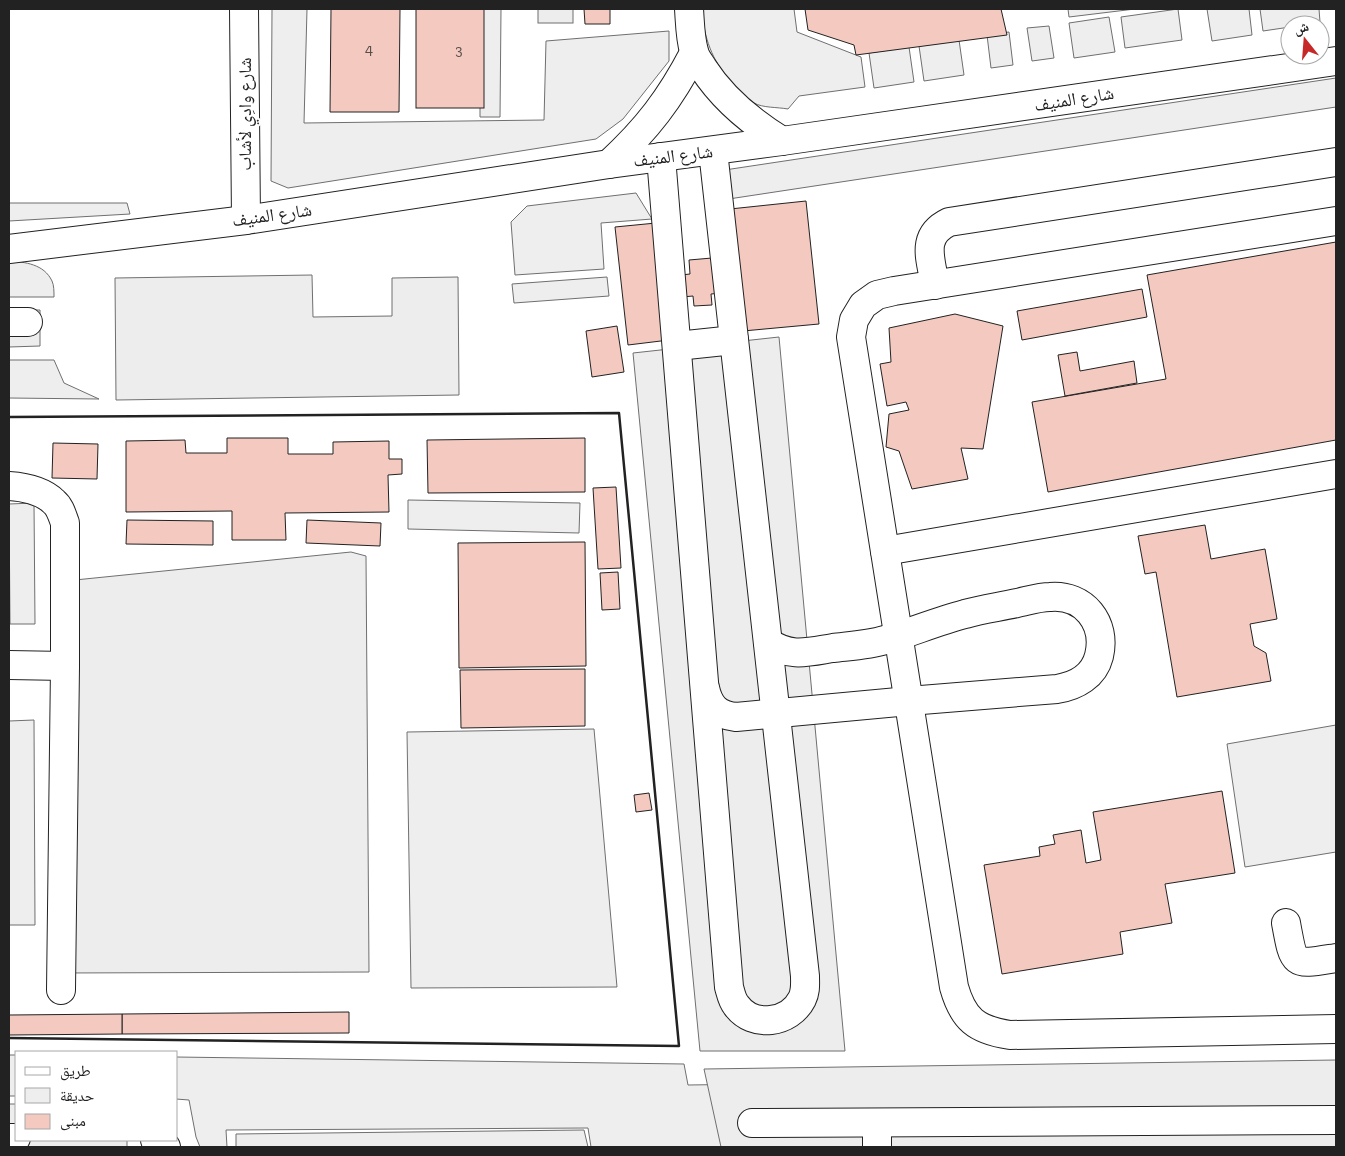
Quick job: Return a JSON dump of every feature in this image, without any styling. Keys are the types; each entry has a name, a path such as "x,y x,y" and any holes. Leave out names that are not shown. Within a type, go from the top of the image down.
{"street":[{"name":"شارع وادِي لأشاب","path":"244,9 246,220"},
{"path":"689,9 694,53 707,74 741,112 760,128 782,141"},
{"path":"609,164 630,145 660,109 681,78 694,53"},
{"name":"شارع المنيف","path":"9,248 246,220 609,164 713,151 1336,61"},
{"path":"661,157 729,987 737,1007 756,1019 767,1021 788,1015 803,998 806,987 713,151"},
{"path":"935,285 929,249 930,241 940,227 949,222 1336,162"},
{"path":"1336,221 894,291 877,296 863,305 854,320 851,337 954,987 958,1002 967,1016 979,1026 994,1033 1010,1035 1336,1029"},
{"path":"677,346 734,340"},
{"path":"885,551 1336,474"},
{"path":"9,486 31,489 54,501 65,523 61,990"},
{"path":"705,688 707,698 713,707 721,713 736,717 1057,689 1070,687 1092,671 1101,647 1101,634 1090,612 1080,604 1069,598 1050,597 965,614 883,641 799,653 782,651 768,642"},
{"path":"9,665 65,666"},
{"path":"1286,923 1290,950 1296,959 1308,962 1336,958"},
{"path":"752,1123 877,1135 1336,1120"}],"green space":[{"path":"272,9 307,9 304,123 544,120 546,41 669,31 669,61 623,119 596,139 288,188 271,181"},
{"path":"480,9 501,9 500,117 480,117"},
{"path":"701,9 794,9 797,32 861,57 865,87 799,96 788,109 758,105 747,99 739,91 718,65 707,39"},
{"path":"1068,9 1135,9 1069,17"},
{"path":"1178,9 1182,40 1125,48 1121,17"},
{"path":"1207,9 1249,9 1252,35 1212,41"},
{"path":"1260,9 1319,9 1319,15 1280,15 1280,28 1263,31"},
{"path":"1109,17 1115,52 1074,58 1069,23"},
{"path":"1049,26 1054,58 1032,61 1027,28"},
{"path":"1009,32 1013,65 991,68 987,35"},
{"path":"959,40 964,75 924,81 919,46"},
{"path":"909,47 914,82 874,88 869,53"},
{"path":"1336,78 1336,107 722,200 718,171"},
{"path":"636,193 652,219 601,223 604,269 515,275 511,222 527,206"},
{"path":"9,203 127,203 130,214 9,221"},
{"path":"9,261 34,265 49,275 53,283 54,297 9,297"},
{"path":"607,277 609,296 514,303 512,284"},
{"path":"9,360 54,360 64,383 99,399 9,398"},
{"path":"408,500 580,503 579,533 408,529"},
{"path":"34,503 35,624 10,624 9,504"},
{"path":"34,720 35,925 9,925 9,721"},
{"path":"1336,725 1336,852 1245,867 1227,744"},
{"path":"594,729 617,987 411,988 407,732"},
{"path":"9,1055 15,1055 15,1096 9,1096"},
{"path":"178,1057 684,1064 688,1085 1336,1076 1336,1147 591,1147 588,1128 226,1130 227,1147 200,1147 196,1137 189,1100 178,1099"}],"shaded area":[{"path":"538,9 573,9 573,23 538,23"},
{"path":"312,275 313,317 392,316 392,278 458,277 459,395 116,400 115,278"},
{"path":"9,310 40,310 40,346 9,347"},
{"path":"779,337 845,1051 700,1051 633,353"},
{"path":"351,552 366,556 369,972 60,973 65,581"},
{"path":"1336,1060 1336,1147 721,1147 704,1069"},
{"path":"9,1104 15,1104 15,1141 127,1141 127,1147 9,1147"},
{"path":"584,1130 588,1147 236,1147 236,1134"}],"building":[{"path":"331,9 400,9 399,112 330,112"},
{"path":"416,9 484,9 484,108 416,108"},
{"path":"584,9 610,9 610,24 585,24"},
{"path":"805,9 1001,9 1007,35 856,55 854,45 808,30"},
{"path":"806,201 819,324 743,331 730,209"},
{"path":"656,223 669,340 628,345 615,227"},
{"path":"1336,242 1336,440 1048,492 1032,402 1166,379 1147,275"},
{"path":"712,258 722,293 711,294 712,305 694,306 693,296 682,297 681,275 690,274 689,260"},
{"path":"1142,289 1147,317 1022,340 1017,311"},
{"path":"955,314 1003,326 983,449 961,448 968,479 912,489 899,451 886,447 889,414 909,410 906,402 887,406 880,364 891,362 889,328"},
{"path":"617,326 624,372 592,377 586,331"},
{"path":"1077,352 1080,371 1134,361 1137,383 1065,396 1058,355"},
{"path":"227,438 288,438 288,454 333,454 333,442 389,441 389,459 402,459 402,474 388,475 389,512 285,513 286,540 232,540 232,511 126,512 126,441 185,440 186,453 227,453"},
{"path":"585,438 585,492 428,493 427,440"},
{"path":"53,443 98,444 97,479 52,478"},
{"path":"616,487 621,568 598,569 593,488"},
{"path":"127,520 213,521 213,545 126,544"},
{"path":"307,520 381,523 380,546 306,543"},
{"path":"1205,525 1211,559 1265,549 1277,619 1250,624 1254,646 1266,653 1271,681 1177,697 1156,572 1145,574 1138,536"},
{"path":"585,542 586,666 459,668 458,543"},
{"path":"618,572 620,609 602,610 600,573"},
{"path":"585,669 585,726 461,728 460,670"},
{"path":"1222,791 1235,873 1165,884 1172,923 1120,932 1123,954 1002,974 984,865 1040,856 1039,847 1055,844 1053,835 1081,830 1086,863 1101,860 1093,812"},
{"path":"649,793 652,810 636,812 634,795"},
{"path":"349,1012 349,1033 122,1034 122,1014"},
{"path":"122,1014 122,1034 9,1035 9,1015"}],"wall":[{"path":"9,417 619,413 679,1046 9,1038"}]}
